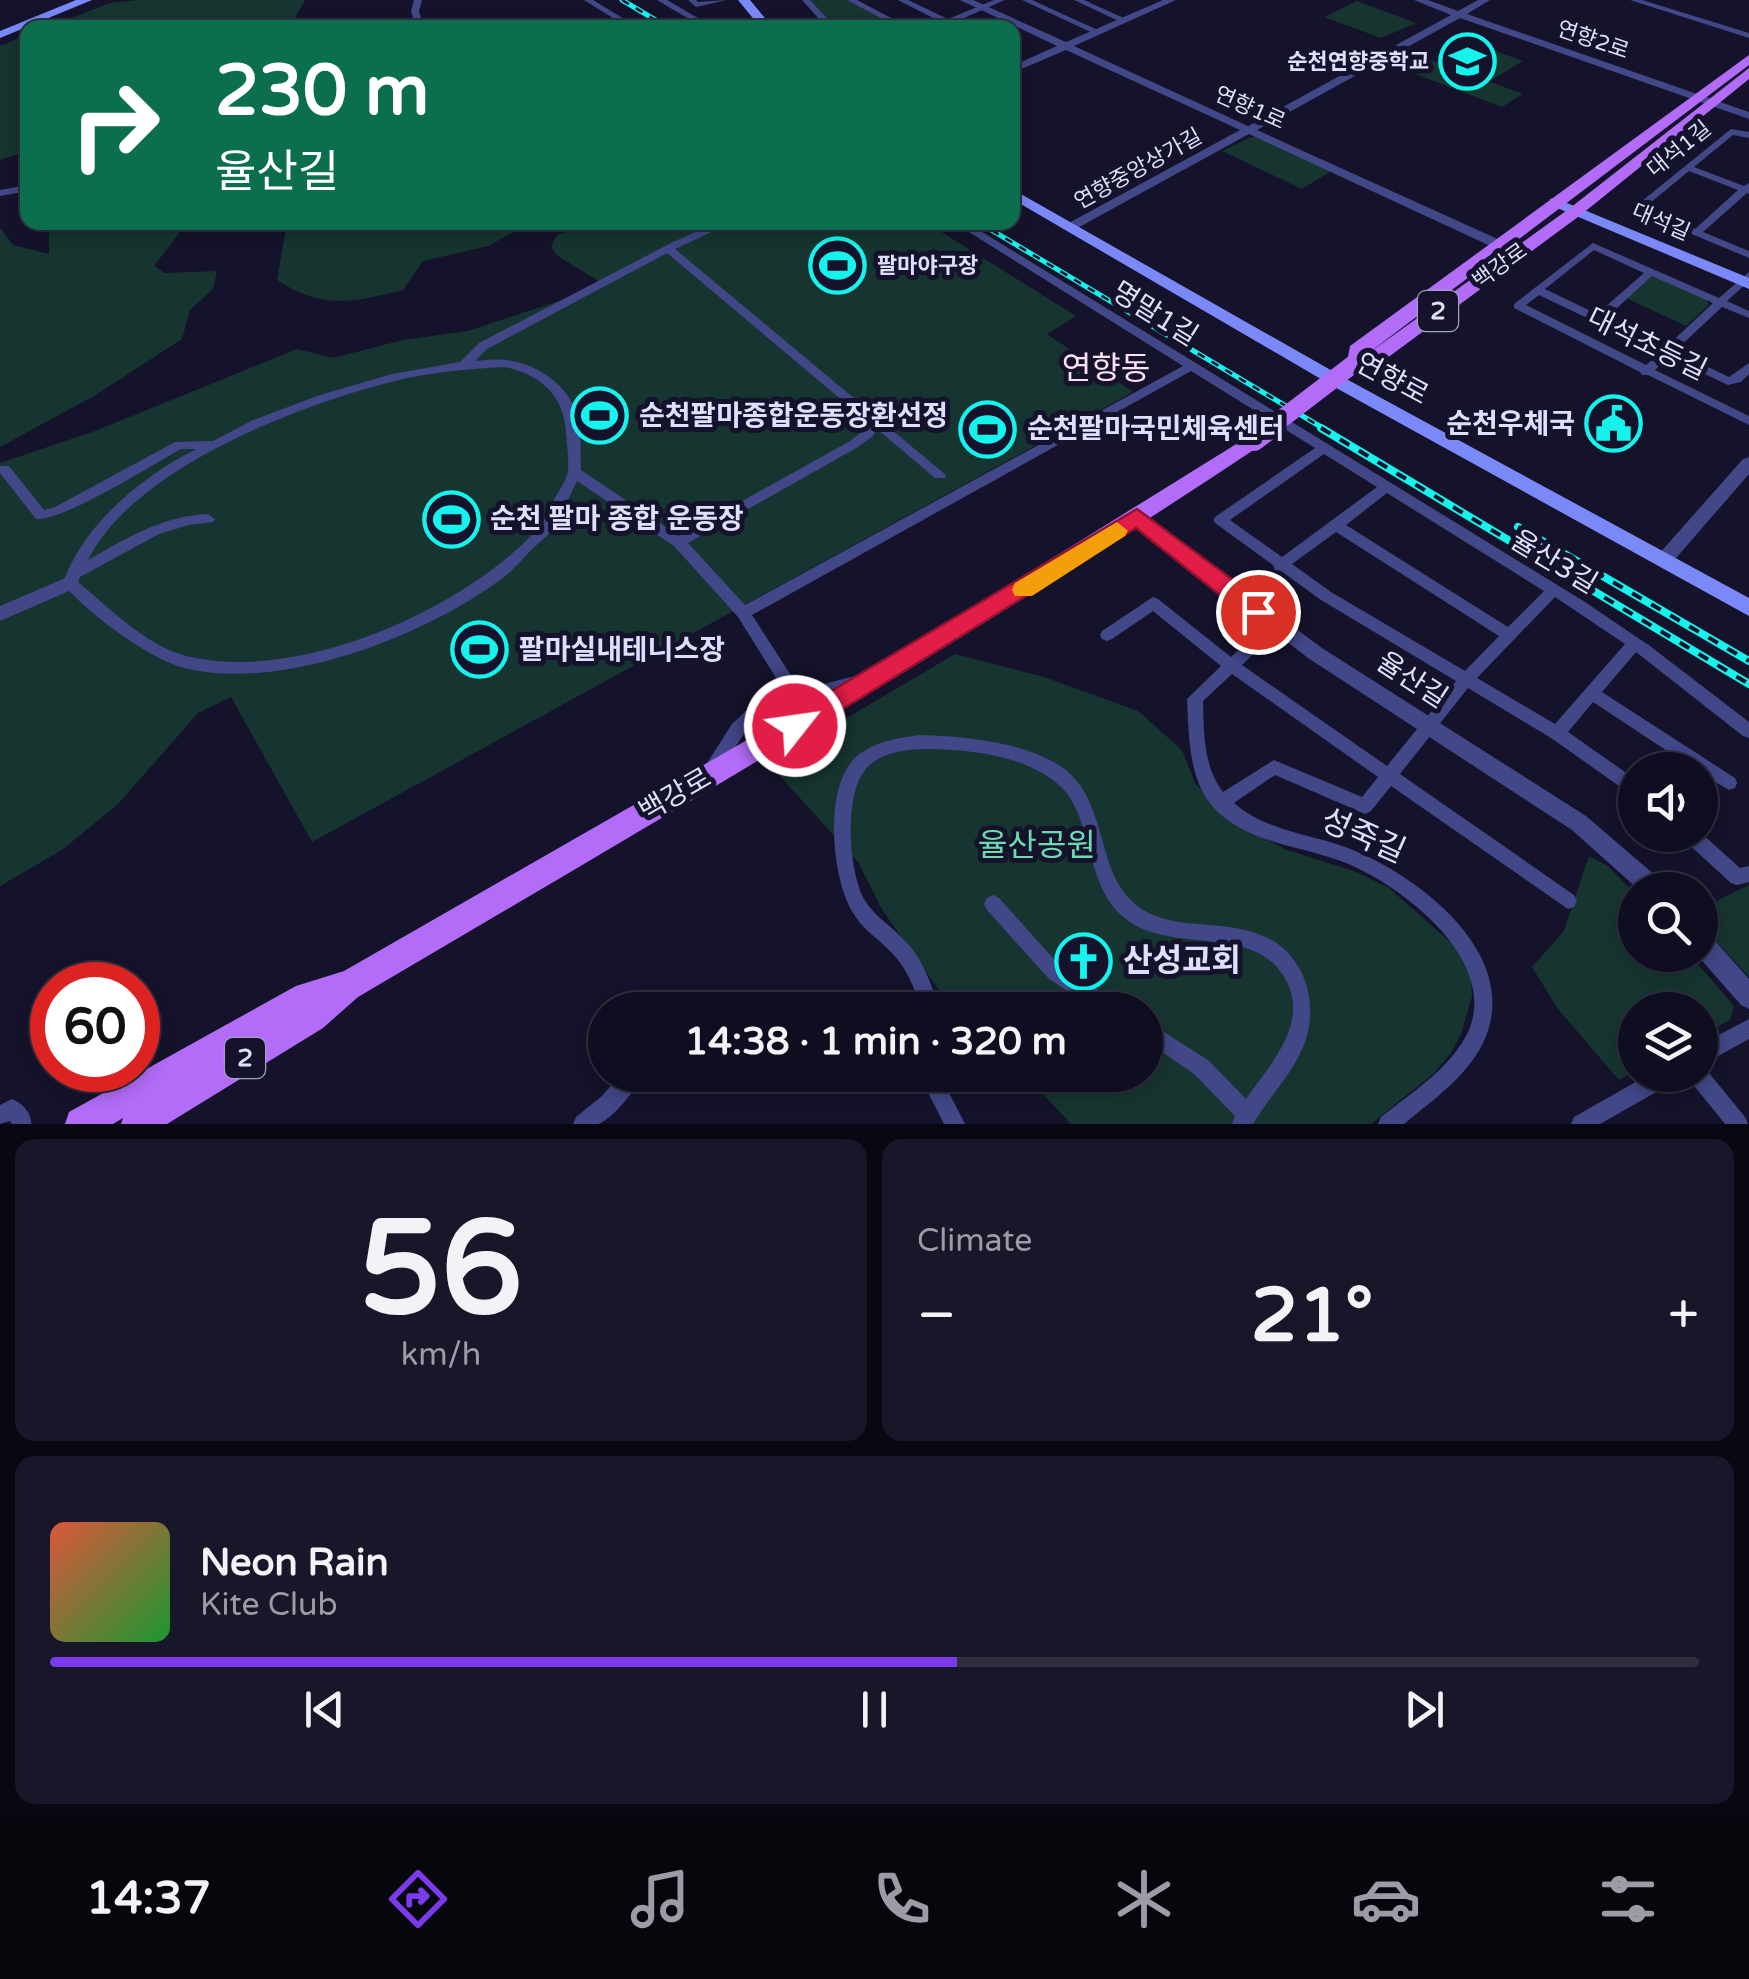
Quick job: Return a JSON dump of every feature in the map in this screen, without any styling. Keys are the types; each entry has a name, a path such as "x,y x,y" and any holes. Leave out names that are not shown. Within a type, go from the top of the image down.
{"main road":[{"path":"744,0 761,20"},
{"path":"37,20 84,1"},
{"name":"백강로","path":"137,1124 312,1018 347,986 884,674 1254,440 1356,362 1372,360 1576,211 1749,59"},
{"name":"백강로","path":"1356,362 1357,350 1498,243 1749,72"},
{"name":"연향로","path":"1020,198 1344,386 1749,608"},
{"name":"대석길","path":"1555,202 1747,280"},
{"name":"백강로","path":"81,1124 306,997 347,986"}],"street":[{"path":"588,0 622,20"},
{"path":"661,0 697,20"},
{"path":"680,10 694,2 723,0"},
{"path":"806,0 825,20"},
{"path":"851,0 887,18"},
{"path":"902,0 944,20"},
{"name":"연향1로","path":"965,0 1009,20"},
{"path":"953,20 1001,0"},
{"path":"1026,0 1098,32"},
{"path":"1020,66 1171,0"},
{"name":"연향2로","path":"1419,0 1749,116"},
{"name":"연향중앙상가길","path":"1072,227 1485,0"},
{"path":"1634,0 1749,36"},
{"path":"1084,1 1124,20"},
{"path":"882,20 917,7"},
{"name":"연향1로","path":"1020,25 1518,252"},
{"name":"대석1길","path":"1696,234 1637,209 1731,132 1749,135"},
{"path":"1688,168 1748,189 1696,234 1749,255"},
{"path":"463,366 482,346 710,230"},
{"name":"명말1길","path":"971,230 1323,449"},
{"path":"1749,316 1593,246 1538,290 1728,380 1737,379 1749,367"},
{"path":"668,249 940,475"},
{"path":"1598,319 1651,272"},
{"path":"1646,372 1747,280"},
{"name":"대석초등길","path":"1538,290 1518,306 1522,312 1749,421"},
{"path":"517,365 540,374 555,388 573,422 577,439 575,473 558,515 534,546 446,607 409,626 310,657 230,667 185,662 117,623 71,579 86,545 122,508 160,478 218,445 328,393 463,366 517,365"},
{"path":"743,613 1192,366"},
{"path":"679,542 854,444 869,434 875,421"},
{"path":"4,469 41,516 180,445 218,445"},
{"path":"1323,449 1220,520 1280,566 1557,733 1618,776"},
{"name":"율산3길","path":"1323,449 1634,643 1749,731"},
{"path":"1664,560 1749,464"},
{"path":"575,473 679,542 743,613 788,682 820,691 884,674"},
{"path":"1280,566 1384,488"},
{"name":"율산길","path":"1137,517 1275,625 1579,823 1635,872"},
{"path":"0,614 165,525 190,518 208,519"},
{"path":"1336,524 1509,635"},
{"path":"1275,625 1196,699 1201,770 1220,803 1274,767 1365,806 1466,680 1553,590"},
{"path":"1106,635 1153,603 1229,664 1568,901"},
{"path":"1557,733 1634,643"},
{"path":"706,777 738,730 788,682"},
{"path":"1591,693 1729,783"},
{"path":"921,992 901,949 873,925 854,900 843,844 850,778 858,766 880,750 910,741 997,748 1061,774 1072,787 1082,803 1109,886 1130,912 1169,929 1260,942 1290,971 1302,1006 1302,1030 1275,1077 1244,1119 1201,1067 1163,1041"},
{"name":"성죽길","path":"1220,803 1254,824 1350,857 1392,877 1450,926 1475,966 1483,998 1478,1030 1464,1056 1388,1124"},
{"path":"1710,852 1737,876 1749,874"},
{"path":"993,904 1055,972 1086,992"},
{"path":"1718,962 1749,997"},
{"path":"1718,1046 1749,1028"},
{"path":"584,1124 619,1092"},
{"path":"937,1092 955,1124"},
{"path":"1581,1124 1637,1092"},
{"path":"1712,1092 1738,1124"},
{"path":"0,1116 12,1110 22,1122"}],"green space":[{"path":"305,0 294,20 66,20 110,3"},
{"path":"808,0 847,0 883,18 877,20 827,20"},
{"path":"1357,1 1416,23 1381,38 1324,17"},
{"path":"20,38 20,153 0,160 0,46"},
{"path":"1465,40 1523,61 1492,80 1438,60 1442,57 1439,55"},
{"path":"1405,50 1523,94 1502,107 1384,62"},
{"path":"1251,137 1333,170 1302,189 1222,151"},
{"path":"0,228 13,245 49,254 49,230 182,230 154,266 165,273 217,271 213,289 190,310 182,339 94,396 0,447"},
{"path":"286,230 517,230 488,246 423,261 403,290 369,298 324,300 277,280"},
{"name":"순천 팔마 종합 운동장","path":"574,230 938,230 1076,316 1047,334 1133,392 312,842 231,697 198,713 118,804 62,850 0,886 0,463 95,431 297,349 333,358 403,340 468,331 586,292 600,282 558,256 551,247 557,235"},
{"path":"1653,275 1706,299 1709,305 1686,326 1626,298"},
{"name":"율산공원","path":"955,654 1044,677 1138,711 1182,750 1195,783 1230,821 1287,850 1354,871 1389,888 1457,948 1471,976 1472,996 1461,1034 1434,1073 1371,1124 1071,1124 1041,1092 1163,1092 1163,992 940,992 883,911 858,862 769,764"},
{"path":"1589,856 1618,876 1618,972 1705,972 1734,1006 1730,1020 1718,1026 1718,992 1618,992 1618,1079 1558,1009 1532,967 1564,931"},
{"path":"1749,885 1749,977 1718,943 1718,900"}],"railway":[{"path":"622,0 656,20"},
{"path":"991,230 1326,430"},
{"path":"1321,428 1749,684"},
{"path":"1518,527 1749,661"}],"slow traffic":[{"path":"1023,590 1117,531"}],"place":[{"name":"순천연향중학교","path":"1468,62"},
{"name":"팔마야구장","path":"838,266"},
{"name":"순천팔마종합운동장환선정","path":"600,416"},
{"name":"순천우체국","path":"1614,424"},
{"name":"순천팔마국민체육센터","path":"988,429"},
{"name":"순천 팔마 종합 운동장","path":"451,519"},
{"name":"팔마실내테니스장","path":"480,650"},
{"name":"산성교회","path":"1084,961"}],"district":[{"name":"연향동","path":"1106,369"}],"route":[{"path":"795,726 1137,517 1258,612"}]}
